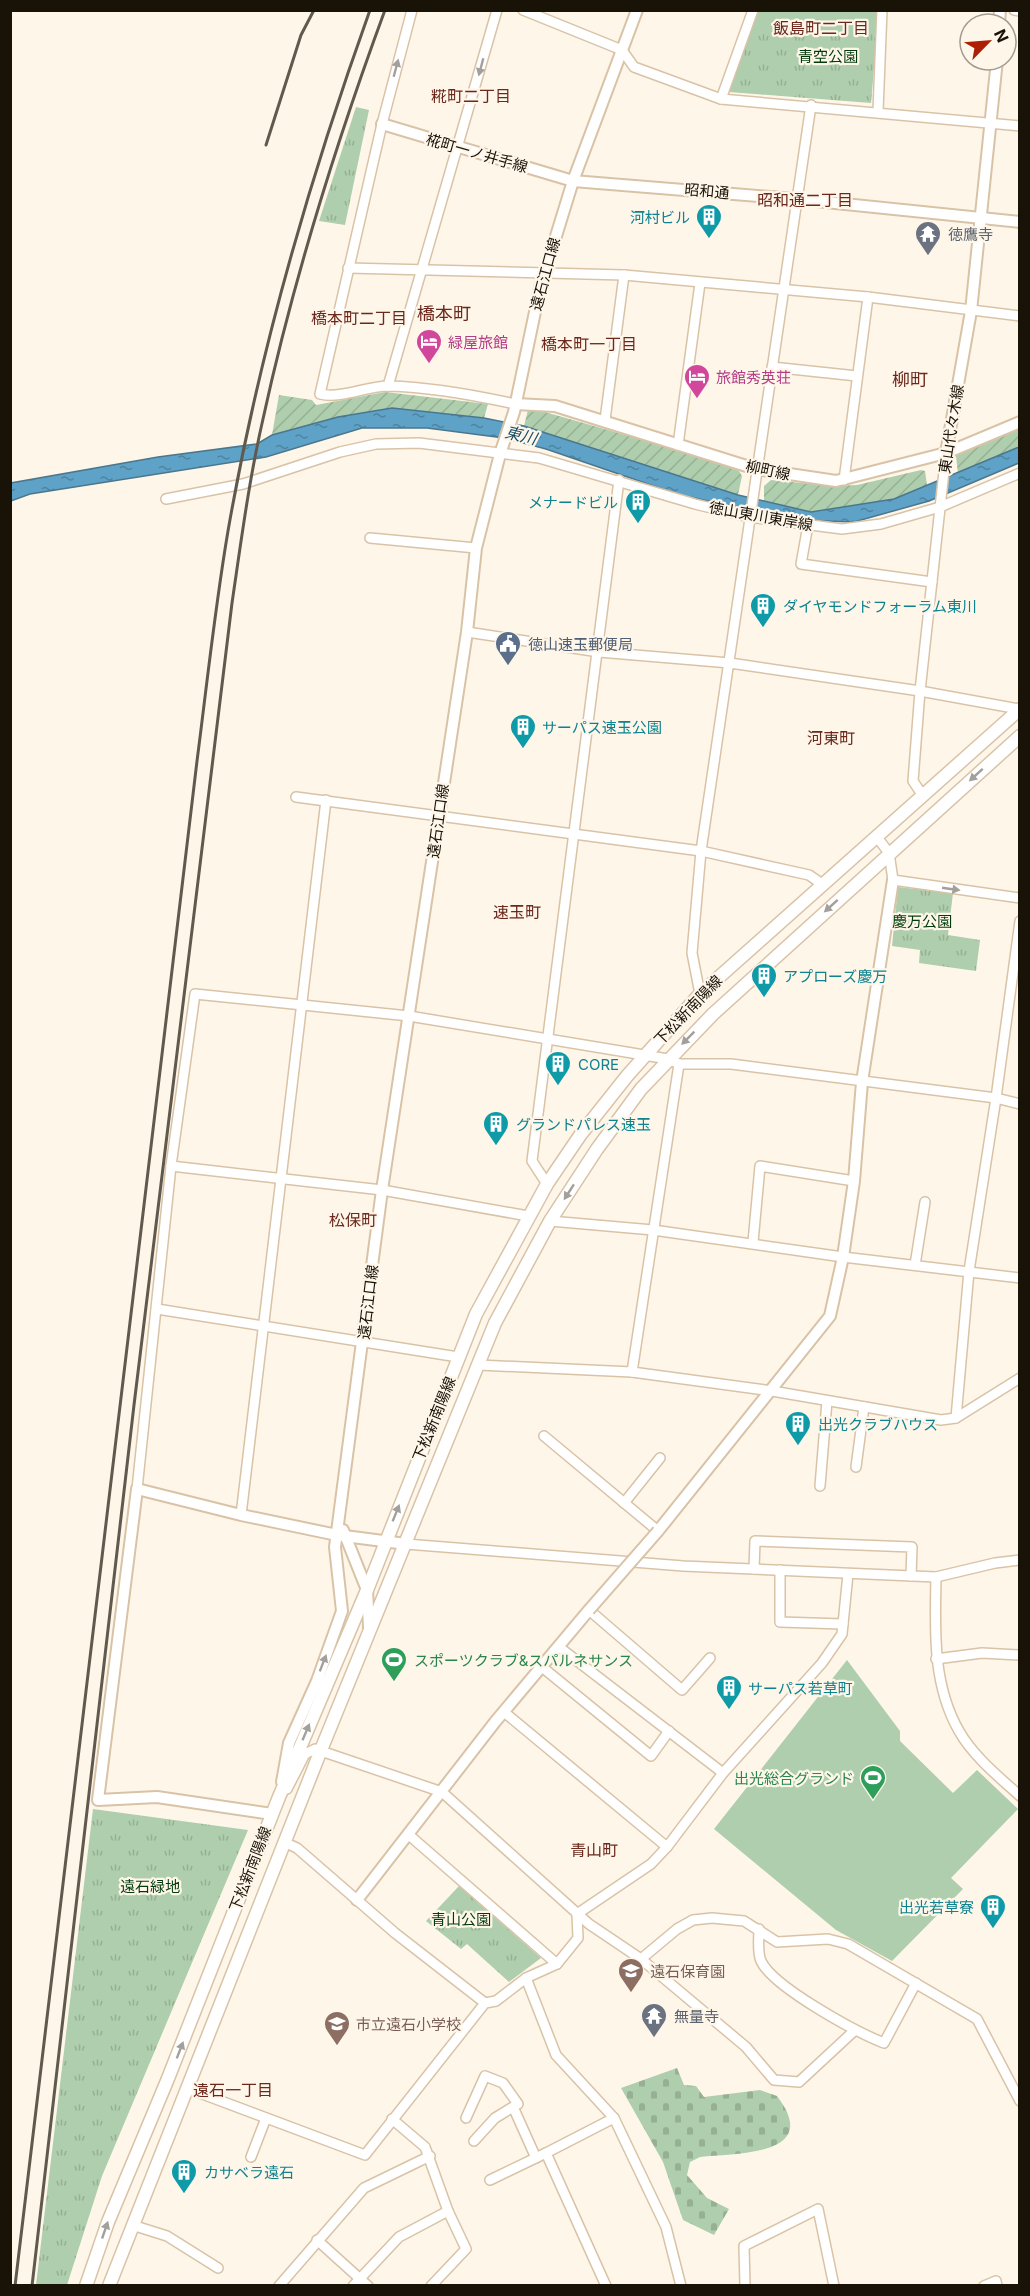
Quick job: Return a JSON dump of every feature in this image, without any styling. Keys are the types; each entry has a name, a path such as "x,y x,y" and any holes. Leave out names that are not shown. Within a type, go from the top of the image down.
{"main road":[{"name":"下松新南陽線","path":"86,2286 108,2222 167,2081 272,1814 367,1590 458,1357 476,1314 528,1216 581,1134 644,1056 700,994 1019,709"},
{"name":"下松新南陽線","path":"109,2286 189,2089 321,1750 495,1323 550,1221 597,1149 641,1089 674,1061 713,1014 1020,736"}],"street":[{"path":"412,10 382,124 320,394 331,397 356,390 388,386 463,393 515,408"},
{"path":"388,386 420,271 459,149 497,10"},
{"path":"523,10 622,50 634,67 721,99 878,111 1020,126"},
{"name":"遠石江口線","path":"279,1797 289,1743 317,1681 342,1611 336,1558 341,1535 340,1519 382,1190 467,632 476,548 501,450 515,408 544,272 573,181 637,10"},
{"path":"721,99 753,10"},
{"path":"878,111 882,10"},
{"path":"1014,10 1020,11"},
{"name":"東山代々木線","path":"923,795 913,781 920,690 944,466 971,311 996,72"},
{"path":"700,994 692,953 701,851 811,105"},
{"name":"椛町一ノ井手線","path":"382,124 459,149 573,181"},
{"name":"昭和通","path":"573,181 796,199 1020,222"},
{"path":"348,268 624,275 868,297 1020,316"},
{"path":"605,420 624,275"},
{"path":"678,445 700,283"},
{"path":"844,480 868,297"},
{"path":"772,367 857,376"},
{"name":"柳町線","path":"515,408 555,406 756,469 817,480 844,480 946,453 1020,422"},
{"name":"徳山東川東岸線","path":"166,499 243,484 340,452 376,444 419,443 501,450 540,458 695,504 842,529 881,524 1020,473"},
{"path":"547,1184 532,1161 546,1039 599,652 619,480"},
{"path":"808,525 801,564 932,582"},
{"path":"370,538 476,548"},
{"path":"467,632 599,652 730,663 920,690 1019,709"},
{"path":"296,797 438,814 701,851 809,875 822,884"},
{"path":"241,1515 326,800"},
{"path":"357,1900 504,1712 658,1531 830,1316 843,1257 854,1181 862,1082 893,880 889,853 877,837"},
{"path":"893,880 1020,898"},
{"path":"956,1418 969,1271 1020,921"},
{"path":"272,1814 157,1797 98,1800 137,1489 171,1166 195,994 303,1007 409,1016 674,1061 731,1064 996,1098 1020,1104"},
{"path":"632,1372 653,1230 674,1061"},
{"path":"171,1166 382,1190 528,1216"},
{"path":"753,1242 760,1166 854,1181"},
{"path":"915,1265 926,1202"},
{"path":"550,1221 753,1242 843,1257 1020,1278"},
{"path":"157,1309 458,1357"},
{"path":"479,1365 632,1372 772,1391 941,1420 956,1418 1020,1378"},
{"path":"820,1486 827,1401"},
{"path":"856,1467 864,1407"},
{"path":"544,1436 658,1531"},
{"path":"624,1503 660,1458"},
{"path":"137,1489 241,1515 385,1543 754,1569 936,1577 995,1563 1020,1560"},
{"path":"341,1535 367,1590 370,1621 365,1645"},
{"path":"754,1569 755,1541 912,1547 911,1576"},
{"path":"780,1570 780,1622 843,1624"},
{"path":"577,1914 651,1864 667,1847 723,1773 822,1663 843,1634 848,1574"},
{"path":"936,1577 936,1659 947,1705 959,1732 976,1755 1020,1796"},
{"path":"589,1610 682,1690 710,1659"},
{"path":"559,1647 723,1773"},
{"path":"936,1659 982,1653 1020,1655"},
{"path":"542,1667 651,1756 669,1731"},
{"path":"504,1712 667,1847"},
{"path":"279,1797 290,1786 305,1754 310,1750 321,1750 442,1792 577,1914 641,1959 746,2047 774,2080 799,2082 854,2031"},
{"path":"409,1835 557,1964"},
{"path":"286,1843 297,1848 484,2003"},
{"path":"189,2089 365,2155 484,2003 496,2001 526,1978 557,1964 578,1938 577,1914"},
{"path":"641,1959 677,1929 693,1920 744,1921 777,1942 828,1939 848,1944 977,2019 1020,2101"},
{"path":"759,1929 759,1958 765,1968 807,2001 854,2031 884,2043 916,1983"},
{"path":"526,1978 556,2055 614,2118 666,2226 681,2286"},
{"path":"466,2118 485,2076 503,2083 518,2104 495,2118 474,2141"},
{"path":"513,2109 536,2158"},
{"path":"251,2157 266,2118"},
{"path":"490,2180 614,2118"},
{"path":"392,2119 425,2146 448,2211 466,2249 433,2285"},
{"path":"546,2153 606,2286"},
{"path":"279,2286 316,2240 364,2188 429,2157"},
{"path":"746,2286 744,2246 818,2209 834,2286"},
{"path":"356,2282 399,2237 448,2211"},
{"path":"132,2225 167,2236 218,2268"},
{"path":"316,2240 356,2282 368,2286"},
{"path":"984,2286 996,2282 998,2286"}],"green space":[{"name":"青空公園","path":"757,11 879,11 871,103 729,92"},
{"path":"356,107 369,110 345,225 319,221"},
{"path":"385,392 488,404 484,418 392,408 338,417 272,435 279,395 312,400 316,405"},
{"path":"528,410 538,410 671,448 739,471 742,476 738,495 524,426"},
{"path":"1019,428 1019,447 958,474 956,456"},
{"path":"925,471 927,485 894,499 811,512 764,501 764,486 771,480 833,486 857,485"},
{"name":"慶万公園","path":"898,887 953,893 948,935 980,940 976,971 919,963 920,950 892,946"},
{"name":"出光総合グランド","path":"847,1660 900,1731 900,1741 953,1793 977,1770 1018,1809 951,1878 963,1889 892,1961 836,1930 714,1829"},
{"name":"遠石緑地","path":"93,1809 248,1830 102,2176 67,2285 36,2285"},
{"name":"青山公園","path":"459,1886 541,1958 509,1982 467,1944 461,1949 426,1921"},
{"path":"677,2068 684,2085 696,2086 704,2097 760,2090 777,2096 788,2116 790,2130 783,2141 770,2148 700,2157 690,2162 687,2175 707,2198 729,2209 714,2235 683,2220 663,2162 621,2088"}],"water":[{"name":"東川","path":"392,408 484,418 524,426 738,495 811,512 894,499 1019,447 1019,463 929,501 854,522 799,520 680,495 546,449 504,438 427,428 362,428 266,457 30,494 11,501 11,483 158,457 257,444 272,435 338,417"}],"railway":[{"path":"266,145 301,35 314,10"},
{"path":"15,2286 223,560 240,464 270,333 326,138 370,10"},
{"path":"32,2286 134,1405 232,603 246,511 263,419 302,264 349,111 385,10"}],"place":[{"name":"河村ビル","path":"709,240"},
{"name":"徳鷹寺","path":"928,257"},
{"name":"緑屋旅館","path":"429,365"},
{"name":"旅館秀英荘","path":"697,400"},
{"name":"メナードビル","path":"638,525"},
{"name":"ダイヤモンドフォーラム東川","path":"763,629"},
{"name":"徳山速玉郵便局","path":"508,667"},
{"name":"サーパス速玉公園","path":"523,750"},
{"name":"アプローズ慶万","path":"764,999"},
{"name":"CORE","path":"558,1087"},
{"name":"グランドパレス速玉","path":"496,1147"},
{"name":"出光クラブハウス","path":"798,1447"},
{"name":"スポーツクラブ&スパルネサンス","path":"394,1683"},
{"name":"サーパス若草町","path":"729,1711"},
{"name":"出光総合グランド","path":"873,1801"},
{"name":"出光若草寮","path":"993,1930"},
{"name":"遠石保育園","path":"631,1994"},
{"name":"無量寺","path":"654,2039"},
{"name":"市立遠石小学校","path":"337,2047"},
{"name":"カサベラ遠石","path":"184,2195"}],"district":[{"name":"飯島町二丁目","path":"821,28"},
{"name":"糀町二丁目","path":"471,96"},
{"name":"昭和通二丁目","path":"805,200"},
{"name":"橋本町","path":"444,313"},
{"name":"橋本町二丁目","path":"359,318"},
{"name":"橋本町一丁目","path":"589,344"},
{"name":"柳町","path":"910,379"},
{"name":"河東町","path":"831,738"},
{"name":"速玉町","path":"517,912"},
{"name":"松保町","path":"353,1220"},
{"name":"青山町","path":"594,1850"},
{"name":"遠石一丁目","path":"233,2090"}]}
